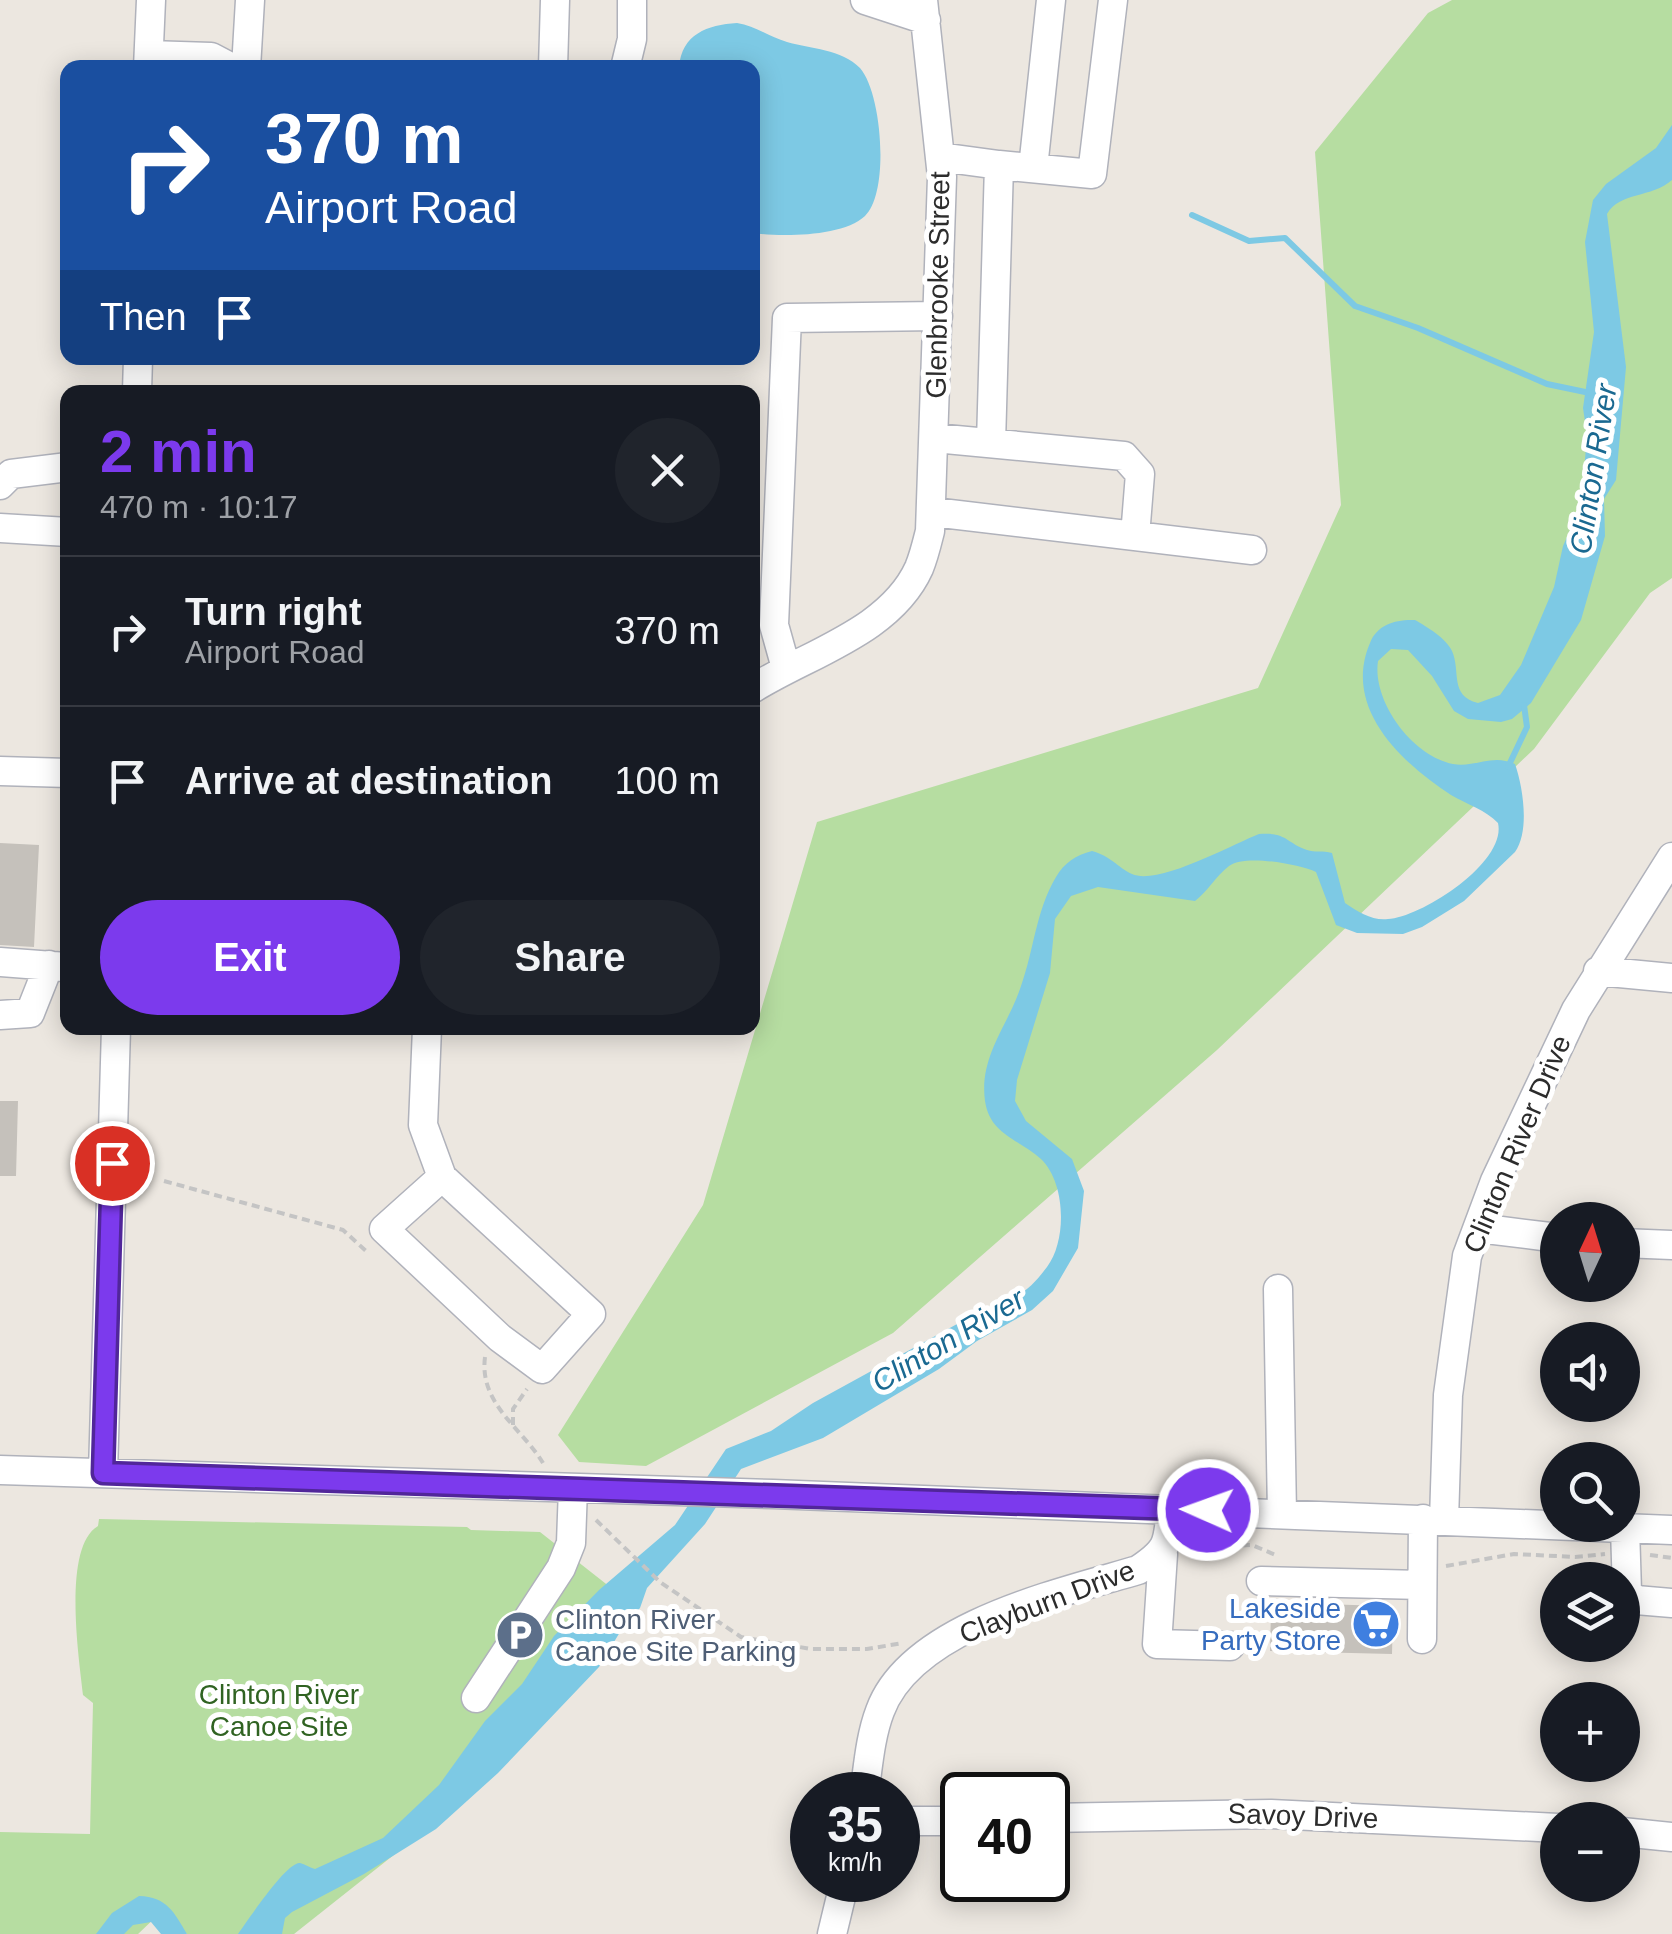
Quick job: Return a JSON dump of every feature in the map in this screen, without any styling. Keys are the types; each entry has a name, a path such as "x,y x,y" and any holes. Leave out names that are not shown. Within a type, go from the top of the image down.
{"street":[{"path":"148,60 150,0"},
{"path":"246,60 250,0"},
{"path":"553,60 555,0"},
{"path":"627,60 632,39 632,0"},
{"path":"865,0 924,10"},
{"path":"1033,168 1051,0"},
{"path":"940,157 1092,174 1113,0"},
{"name":"Glenbrooke Street","path":"786,668 868,624 894,602 919,570 932,512 940,157 924,10"},
{"path":"164,60 217,60"},
{"path":"991,444 999,166"},
{"path":"760,683 786,668 774,624 787,318 938,316"},
{"path":"934,438 1124,456 1140,474 1135,536"},
{"path":"0,485 11,474 60,468"},
{"path":"932,512 1252,550"},
{"path":"0,528 60,532"},
{"path":"0,771 60,773"},
{"name":"Clinton River Drive","path":"1422,1639 1422,1585 1434,1520 1467,1256 1537,1088 1598,972 1672,856"},
{"path":"0,962 58,966 30,1014 0,1015"},
{"path":"1598,972 1672,978"},
{"path":"103,1473 116,1035"},
{"path":"427,1035 423,1125 442,1177 591,1314 542,1370 500,1338 384,1228 442,1177"},
{"path":"1478,1228 1540,1236"},
{"path":"1640,1244 1672,1245"},
{"path":"1278,1289 1282,1514"},
{"path":"0,1470 731,1492 1540,1524"},
{"path":"476,1698 561,1568 571,1543 573,1488"},
{"name":"Clayburn Drive","path":"868,1772 879,1712 892,1686 920,1658 967,1628 1138,1570 1162,1554 1169,1536 1171,1509"},
{"path":"1640,1529 1672,1530"},
{"path":"1625,1542 1627,1592 1636,1600 1672,1603"},
{"path":"1162,1554 1157,1644 1230,1646"},
{"path":"1261,1581 1422,1585"},
{"name":"Savoy Drive","path":"1070,1818 1271,1814 1540,1827"},
{"path":"1640,1834 1672,1838"},
{"path":"832,1934 840,1902"}],"path":[{"path":"164,1181 343,1230 366,1250 384,1228"},
{"path":"500,1338 485,1358 484,1384 490,1398 545,1466 573,1488 590,1514 660,1582 741,1637 766,1643 811,1649 867,1649 917,1639"},
{"path":"514,1425 513,1409 542,1370"}],"green space":[{"path":"1452,0 1672,0 1672,578 1650,593 1534,749 1217,1050 893,1333 646,1466 579,1462 558,1435 703,1205 754,1035 760,1035 760,1014 817,822 1258,688 1341,505 1315,152 1428,13"},
{"name":"Clinton River Canoe Site","path":"99,1519 540,1532 610,1587 491,1778 294,1934 187,1934 159,1914 138,1934 0,1934 0,1832 90,1834 93,1703 83,1695 76,1631 76,1579 80,1556"}],"water":[{"path":"737,23 787,42 825,50 860,68 874,98 880,142 878,186 865,216 827,232 760,234 760,60 680,60 691,39 716,26"},
{"path":"1672,125 1672,180 1619,202 1607,214 1626,367 1616,480 1604,499 1605,536 1581,620 1531,703 1512,719 1501,722 1468,719 1454,711 1432,676 1408,650 1391,649 1378,661 1381,693 1388,709 1423,750 1453,764 1499,760 1515,764 1524,821 1515,852 1464,901 1403,934 1357,933 1336,925 1316,872 1272,862 1236,862 1195,901 1098,887 1071,896 1055,919 1050,973 1017,1080 1015,1101 1026,1121 1072,1159 1084,1191 1078,1248 1053,1291 1032,1310 823,1438 741,1469 705,1524 647,1588 640,1608 623,1627 599,1667 498,1773 436,1829 364,1874 292,1912 285,1918 282,1934 238,1934 294,1865 300,1863 315,1869 383,1838 439,1785 485,1721 522,1684 554,1636 599,1590 675,1525 726,1449 771,1431 813,1403 999,1301 1021,1293 1047,1267 1054,1256 1060,1228 1055,1182 1041,1159 993,1122 984,1085 990,1055 1021,986 1044,903 1067,864 1092,851 1132,874 1159,874 1259,834 1275,835 1307,850 1332,853 1345,903 1382,919 1403,916 1440,898 1476,870 1489,854 1497,838 1498,823 1432,782 1396,750 1370,711 1363,667 1377,631 1408,620 1425,626 1449,646 1459,689 1469,700 1478,703 1500,695 1521,665 1554,587 1583,484 1587,435 1583,408 1594,332 1585,242 1593,200 1606,184 1656,148"},
{"path":"139,1896 163,1903 187,1934 161,1934 151,1922 133,1925 124,1934 96,1934 112,1913"}],"building":[{"path":"0,843 39,845 34,947 0,945"},
{"path":"0,1101 18,1101 16,1176 0,1176"},
{"path":"1321,1604 1386,1606 1393,1613 1392,1654 1270,1651 1271,1609 1316,1610"}],"waterway":[{"path":"1192,215 1249,241 1285,238 1355,306 1418,328 1547,384 1590,393"},
{"name":"Clinton River","path":"1508,767 1527,727 1524,705"}],"place":[{"name":"Lakeside Party Store","path":"1376,1624"},
{"name":"Clinton River Canoe Site Parking","path":"520,1635"}],"route":[{"path":"112,1163 103,1473 1208,1510"}]}
